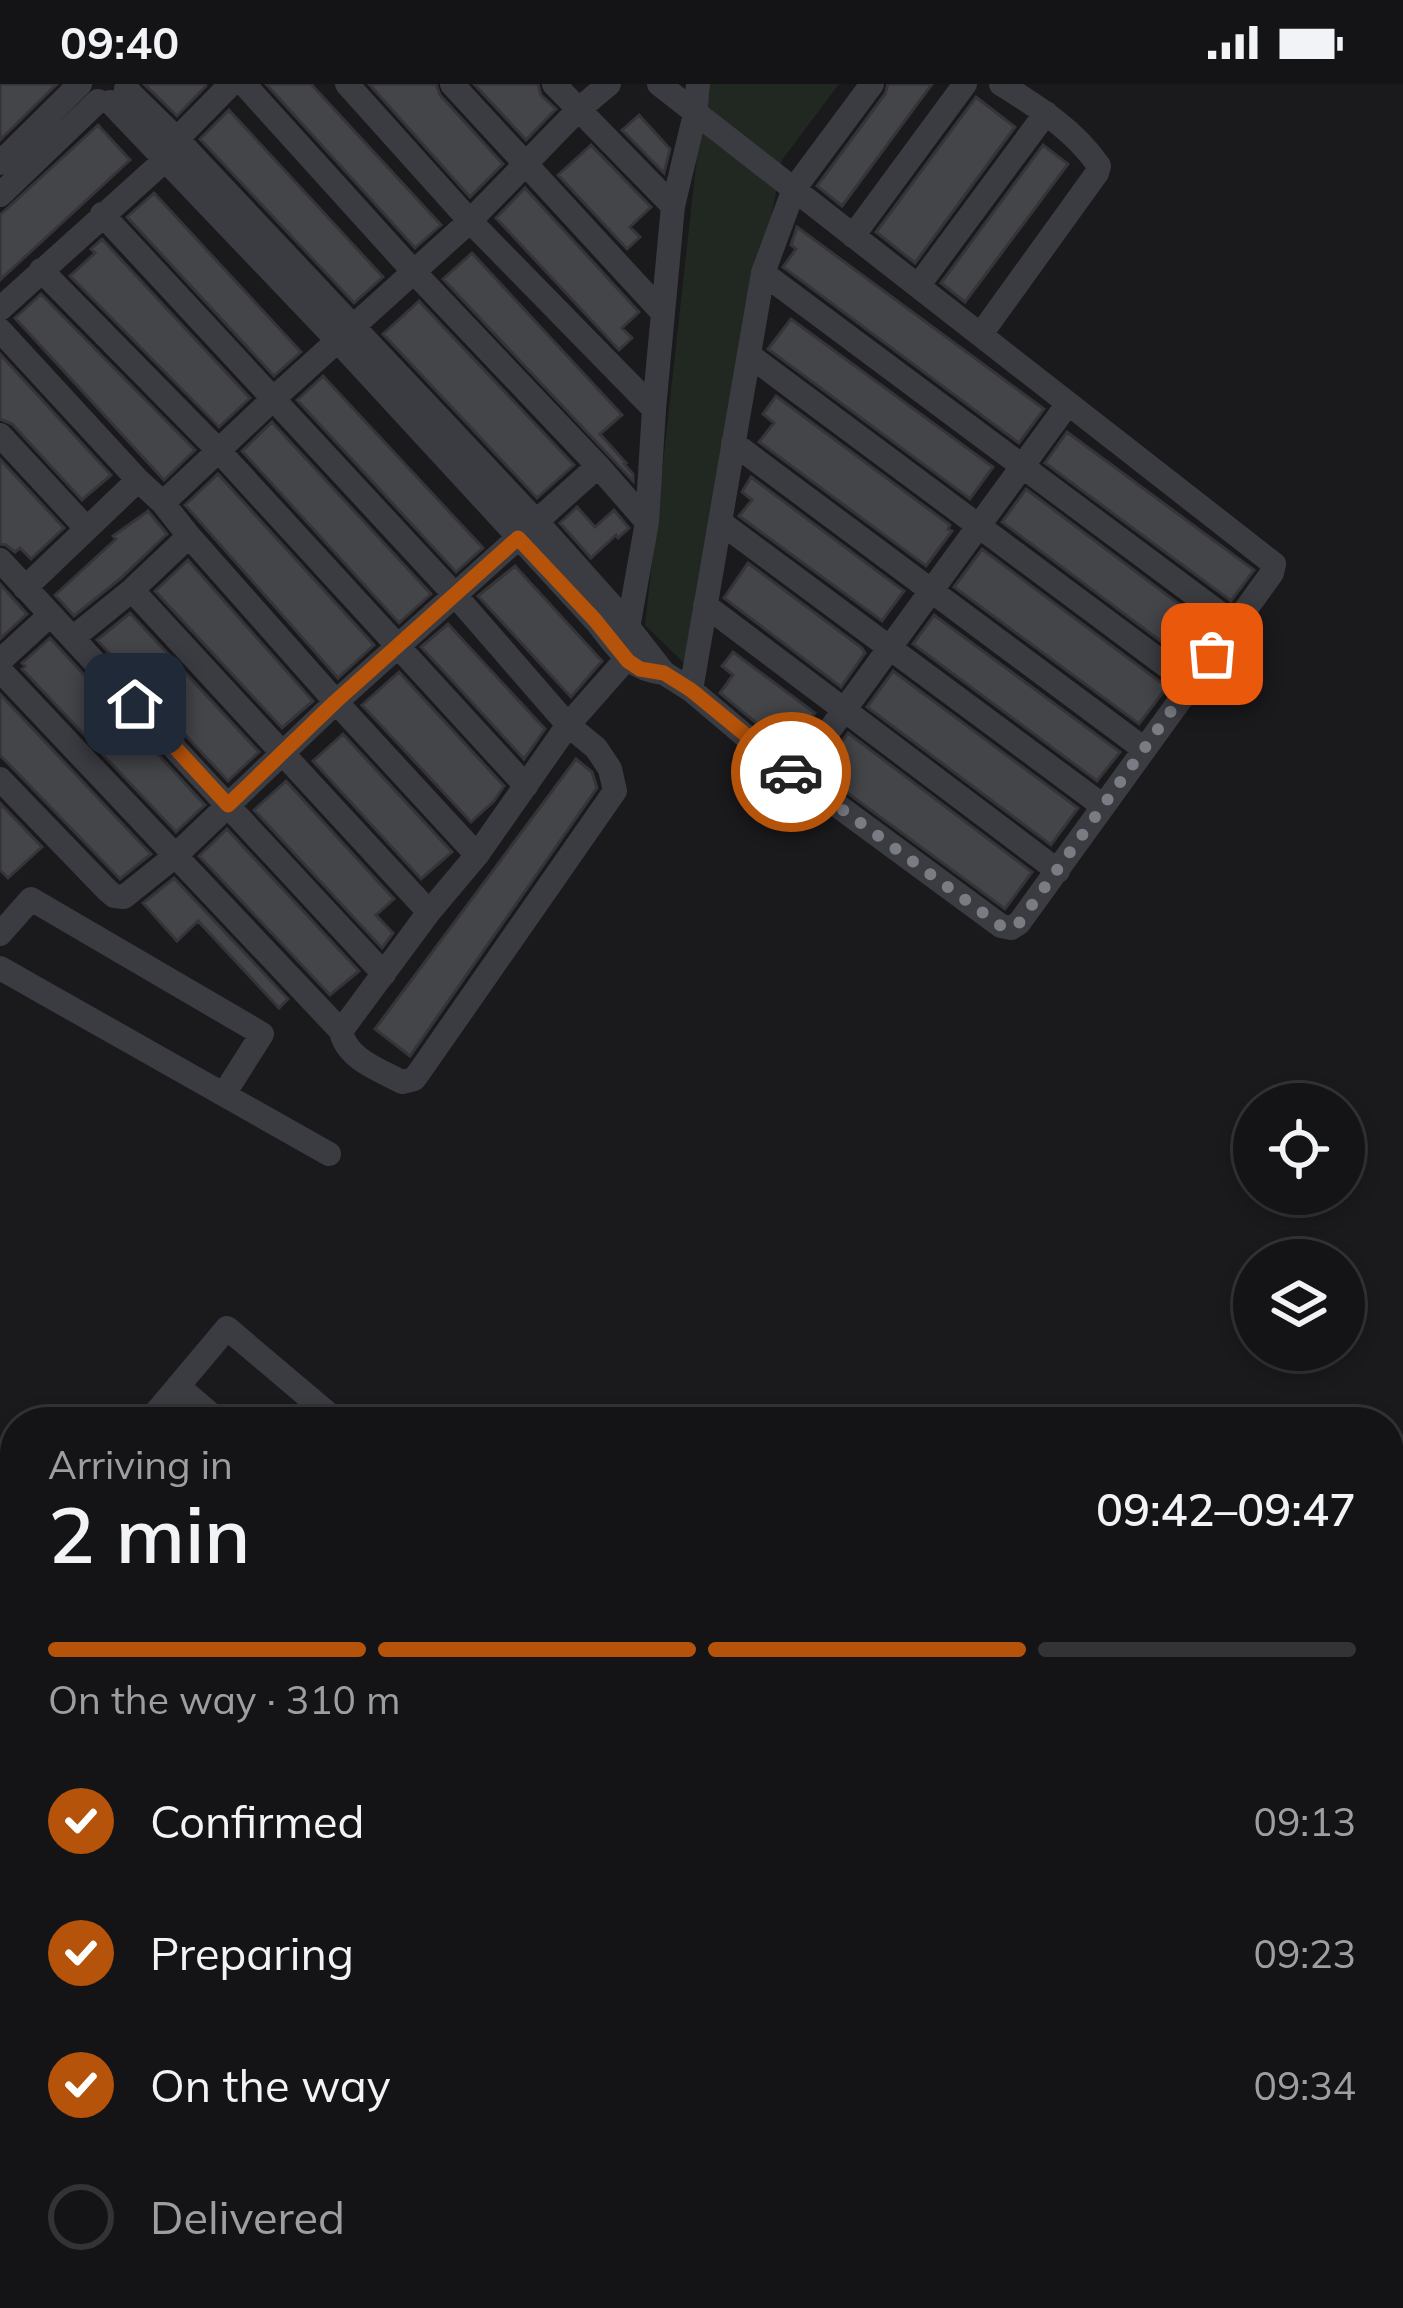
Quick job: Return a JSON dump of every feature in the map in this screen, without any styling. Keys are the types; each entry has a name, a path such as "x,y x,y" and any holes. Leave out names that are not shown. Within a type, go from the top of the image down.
{"street":[{"path":"0,309 171,150 231,84"},
{"path":"244,84 647,522"},
{"path":"347,84 470,221 654,409"},
{"path":"452,84 662,312"},
{"path":"554,84 673,206"},
{"path":"163,503 470,221 608,84"},
{"path":"659,84 695,114 981,334 1067,405 1274,563 1272,573 1058,871 1019,923 1007,929 796,776 691,690 664,673 640,669 632,644 647,522 662,312 673,206 695,114 698,84"},
{"path":"691,690 763,273 794,189 872,84"},
{"path":"853,236 965,84"},
{"path":"981,334 1099,166 1046,113 1001,84"},
{"path":"104,91 171,150 346,333 632,644"},
{"path":"0,164 104,91"},
{"path":"0,195 104,91"},
{"path":"918,286 1046,113"},
{"path":"50,615 0,666 341,1031 351,1052 402,1082 414,1079 420,1071 615,791 610,769 596,748 568,725 455,595 103,214"},
{"path":"41,269 219,451 526,786"},
{"path":"763,273 1234,624"},
{"path":"0,330 163,503 335,702 477,855"},
{"path":"748,355 1191,684"},
{"path":"796,776 1067,405"},
{"path":"0,435 87,529"},
{"path":"733,443 1144,749"},
{"path":"0,779 114,896 130,894 598,466"},
{"path":"25,588 138,480"},
{"path":"720,522 1103,806"},
{"path":"74,637 188,536"},
{"path":"0,560 384,974"},
{"path":"132,590 429,912"},
{"path":"705,605 1058,871"},
{"path":"341,1031 632,644"},
{"path":"0,934 31,899 262,1034 224,1094"},
{"path":"0,968 329,1154"},
{"path":"160,1407 226,1328 320,1407"},
{"path":"178,1386 202,1407"}],"shaded area":[{"path":"705,84 839,84 782,160 688,667 645,625"}],"building":[{"path":"0,84 57,84 0,140"},
{"path":"144,84 205,84 206,86 177,116"},
{"path":"266,84 311,84 441,225 415,248"},
{"path":"369,84 436,84 440,95 503,164 470,197"},
{"path":"474,84 538,84 541,95 556,109 526,140"},
{"path":"888,84 932,84 842,206 817,186"},
{"path":"976,97 1015,127 915,263 876,232"},
{"path":"229,110 383,277 354,303 200,139"},
{"path":"639,115 670,149 664,173 622,130"},
{"path":"98,125 130,160 0,280 0,215"},
{"path":"591,145 651,207 630,227 640,237 627,249 558,175"},
{"path":"1043,145 1068,164 965,302 941,283"},
{"path":"525,188 639,312 622,328 632,338 619,350 496,218"},
{"path":"154,193 301,352 274,376 127,217"},
{"path":"797,227 1044,409 1019,443 783,267 796,249 791,245"},
{"path":"102,239 250,398 219,427 70,276 95,253 91,249"},
{"path":"472,253 622,415 600,434 626,463 633,481 443,279"},
{"path":"41,294 195,450 164,480 15,318"},
{"path":"419,301 574,465 537,498 383,334"},
{"path":"791,319 993,467 970,499 768,349"},
{"path":"0,354 111,475 82,500 12,424 0,419"},
{"path":"323,376 483,548 456,572 297,400"},
{"path":"776,396 950,525 952,531 926,566 759,442 774,423 763,414"},
{"path":"272,422 431,594 399,623 242,451"},
{"path":"1067,432 1254,570 1231,601 1045,463"},
{"path":"0,459 64,528 31,559 20,548 15,552 0,544"},
{"path":"218,474 374,645 338,678 185,505"},
{"path":"751,477 904,591 882,621 739,516 752,500 742,492"},
{"path":"1026,489 1211,628 1187,661 1002,522"},
{"path":"577,507 595,527 614,510 629,528 591,558 560,523"},
{"path":"148,511 167,534 74,616 55,595 116,539 113,536"},
{"path":"982,549 1167,687 1139,724 954,587"},
{"path":"188,560 313,701 282,728 155,591"},
{"path":"748,563 862,648 865,653 841,687 724,598"},
{"path":"515,566 602,661 571,697 478,596"},
{"path":"0,584 27,614 0,639"},
{"path":"130,613 259,752 228,781 97,640"},
{"path":"934,615 1120,752 1097,781 913,644"},
{"path":"448,624 545,729 524,759 421,647"},
{"path":"50,638 205,805 176,832 22,669 22,663"},
{"path":"733,652 815,713 788,749 720,693 733,675 722,666"},
{"path":"893,671 1078,808 1051,845 867,707"},
{"path":"399,672 504,786 471,822 362,705"},
{"path":"0,694 151,854 120,879 0,755"},
{"path":"848,733 1032,872 1005,909 819,772"},
{"path":"343,734 452,852 421,879 313,761"},
{"path":"576,759 592,772 597,788 410,1056 375,1029"},
{"path":"286,781 394,899 376,915 393,933 382,948 254,810"},
{"path":"0,803 42,847 8,878 0,870"},
{"path":"227,829 359,971 330,995 199,856"},
{"path":"174,878 288,999 279,1008 198,921 177,941 143,903"}],"way so far":[{"path":"791,772 1001,926 1015,927 1212,654"}],"route":[{"path":"135,704 228,805 518,538 628,661 640,669 664,673 691,690 791,772"}]}
